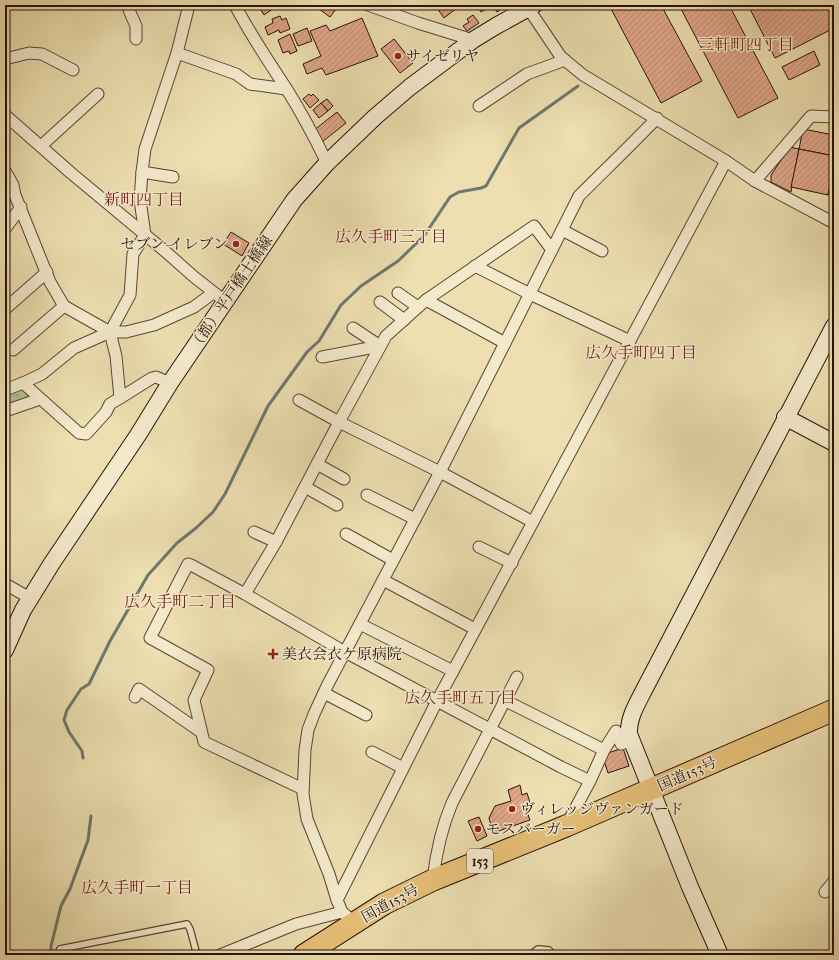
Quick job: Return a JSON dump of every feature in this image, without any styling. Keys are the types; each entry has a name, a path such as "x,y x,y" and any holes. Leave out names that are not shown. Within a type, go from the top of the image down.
{"highway":[{"name":"国道153号","path":"304,955 349,917 384,904 433,880 651,790 664,783 834,710"}],"street":[{"path":"120,398 116,356 110,332 130,296 133,254 145,235 140,200 142,172 148,140 177,53 189,5"},
{"path":"235,5 248,31 286,89 316,140 327,163"},
{"path":"368,5 472,40"},
{"path":"529,6 556,50 565,60 583,75 657,118 755,181 834,223"},
{"name":"（都）平戸橋土橋線","path":"5,650 11,622 30,598 80,520 138,435 220,297 294,200 327,163 375,117 410,87 472,40 529,6"},
{"path":"129,7 136,26 136,39"},
{"path":"5,59 29,53 42,54 73,70"},
{"path":"177,53 236,74 250,84 286,89"},
{"path":"479,106 527,74 565,60"},
{"path":"41,146 98,94"},
{"path":"5,115 71,173 220,297 154,325 126,332 110,332 74,348 42,374 5,390"},
{"path":"755,181 811,116 834,117"},
{"path":"220,955 296,924 349,917 337,900 329,874 307,819 303,789 305,750 308,730 314,714 324,692 440,472 579,196 657,118"},
{"path":"337,900 437,701 726,161"},
{"path":"5,171 12,184 50,282 64,306 110,332"},
{"path":"142,172 173,177"},
{"path":"5,229 20,207"},
{"path":"245,594 276,542 386,336 422,304 534,226 552,250"},
{"path":"562,230 602,251"},
{"path":"475,266 530,294 630,341"},
{"path":"5,309 47,272"},
{"path":"398,293 505,343"},
{"path":"380,302 404,320"},
{"path":"13,350 64,306"},
{"path":"720,955 629,734 630,722 644,690 834,326"},
{"path":"353,328 380,346"},
{"path":"322,357 380,346"},
{"path":"23,383 79,433 86,434 106,412 110,404 152,378 156,377 170,383"},
{"path":"5,411 40,399"},
{"path":"299,400 339,422 440,472 533,522"},
{"path":"786,417 834,443"},
{"path":"317,464 344,479"},
{"path":"305,487 337,505"},
{"path":"368,495 415,519"},
{"path":"254,532 276,542"},
{"path":"346,534 393,560"},
{"path":"479,547 512,563"},
{"path":"303,789 204,742 200,732 194,700 208,670 150,638 189,564 245,594 345,652 590,781"},
{"path":"383,580 476,630"},
{"path":"5,584 30,598"},
{"path":"360,624 453,671"},
{"path":"433,880 436,852 445,820 452,803 517,677"},
{"path":"136,697 139,689 200,732"},
{"path":"324,692 366,715"},
{"path":"504,700 604,750"},
{"path":"566,826 590,781 604,750 616,731 621,744 632,740"},
{"path":"372,752 403,768"},
{"path":"825,892 834,881"}],"lane":[{"path":"57,955 60,949 187,924 190,929 197,955"},
{"path":"530,955 538,949 549,950 553,955"}],"green space":[{"path":"23,383 40,399 5,411 5,390"}],"building":[{"path":"258,5 272,5 274,8 264,15"},
{"path":"322,5 339,5 330,17 319,9"},
{"path":"435,5 461,5 444,18"},
{"path":"477,5 490,5 491,6 481,12"},
{"path":"493,5 504,5 505,6 497,12"},
{"path":"609,5 661,5 702,81 661,103"},
{"path":"679,5 729,5 778,98 738,118"},
{"path":"748,5 834,5 834,28 775,58"},
{"path":"473,15 479,23 467,31 463,26 469,22 467,19"},
{"path":"280,16 282,20 286,18 290,29 280,33 279,30 268,35 265,27 273,23 272,19"},
{"path":"362,18 378,56 326,75 322,68 307,74 303,64 321,56 310,31 326,25 330,31"},
{"path":"307,28 312,41 298,46 293,34"},
{"path":"290,34 297,51 290,54 289,51 283,53 278,40"},
{"path":"394,39 413,63 400,73 381,49"},
{"path":"814,51 820,65 789,80 782,67"},
{"path":"309,94 311,96 313,94 319,100 310,108 303,99"},
{"path":"327,99 333,106 328,111 321,103"},
{"path":"321,103 328,111 319,118 313,110"},
{"path":"337,112 346,123 322,142 313,131"},
{"path":"803,129 834,135 834,156 799,149"},
{"path":"790,147 799,149 791,192 771,182 771,175"},
{"path":"799,149 834,156 834,166 828,195 791,187"},
{"path":"834,168 834,196 828,195"},
{"name":"セブン-イレブン","path":"231,232 249,243 242,256 223,244"},
{"path":"623,748 629,766 608,773 602,755"},
{"path":"520,785 522,795 527,793 532,809 526,809 530,820 493,833 489,818 495,806 511,801 508,790"},
{"name":"モスバーガー","path":"479,817 487,836 477,841 468,821"}],"waterway":[{"path":"83,758 82,751 69,732 64,720 67,710 81,689 89,684 110,641 148,575 177,543 213,512 225,494 268,406 307,352 319,341 341,305 361,286 398,261 424,236 450,197 459,192 486,186 519,128 578,86"},
{"path":"51,955 51,946 61,906 70,889 88,840 91,816"}],"place":[{"name":"サイゼリヤ","path":"398,56"},
{"name":"セブン-イレブン","path":"236,244"},
{"name":"美衣会衣ケ原病院","path":"273,654"},
{"name":"ヴィレッジヴァンガード","path":"512,809"},
{"name":"モスバーガー","path":"478,829"}],"district":[{"name":"三軒町四丁目","path":"746,44"},
{"name":"新町四丁目","path":"144,199"},
{"name":"広久手町三丁目","path":"391,236"},
{"name":"広久手町四丁目","path":"641,352"},
{"name":"広久手町二丁目","path":"180,601"},
{"name":"広久手町五丁目","path":"460,697"},
{"name":"広久手町一丁目","path":"137,887"}]}
